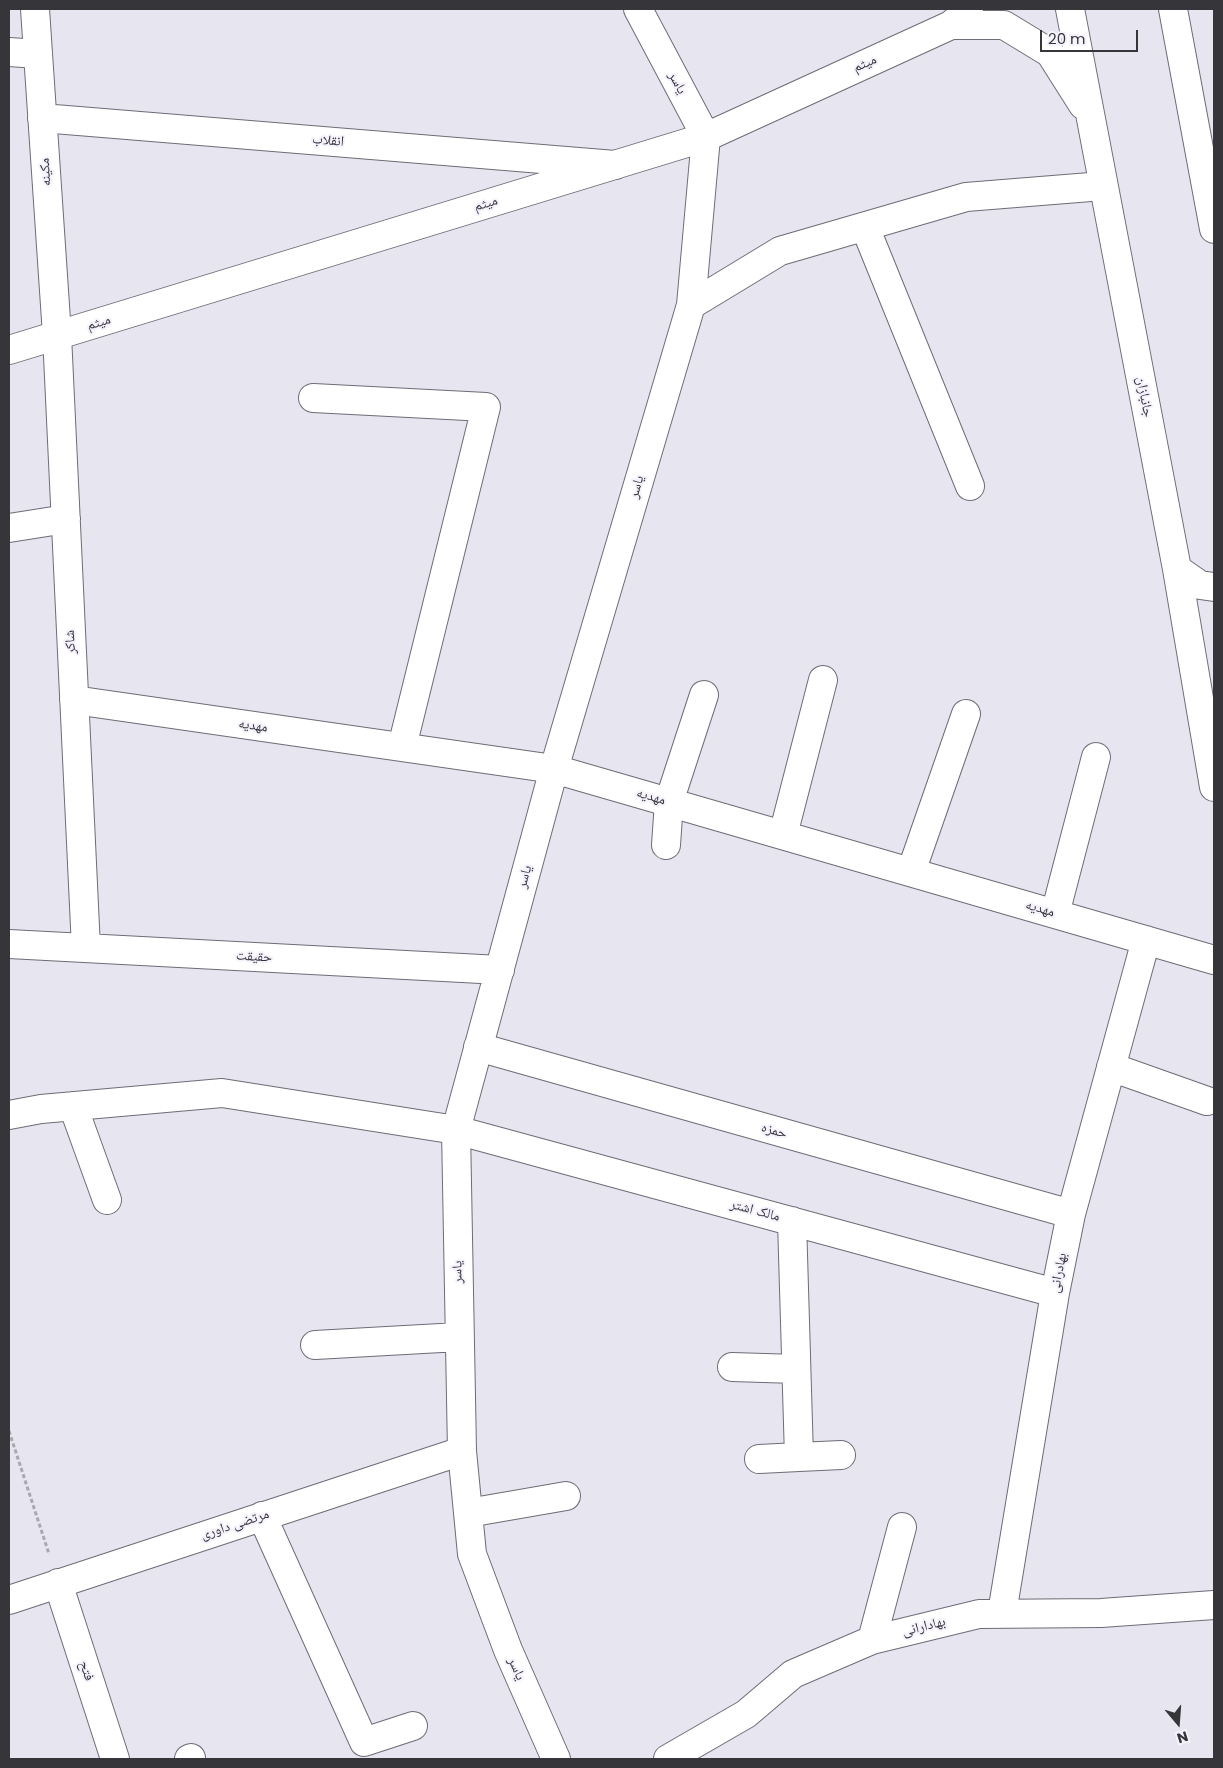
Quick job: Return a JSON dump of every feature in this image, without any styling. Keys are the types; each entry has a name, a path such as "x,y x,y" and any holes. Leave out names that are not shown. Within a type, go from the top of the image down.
{"street":[{"name":"مکینه","path":"34,9 57,335"},
{"name":"یاسر","path":"556,1759 508,1650 472,1554 462,1451 456,1130 554,769 691,305 706,137 638,9"},
{"name":"جانبازان","path":"1070,9 1177,569 1214,787"},
{"path":"1173,9 1214,228"},
{"path":"960,17 1004,25 1050,53 1090,115"},
{"name":"میثم","path":"9,350 706,137 960,17"},
{"path":"9,52 38,54"},
{"name":"انقلاب","path":"42,118 615,164"},
{"path":"691,305 780,252 966,196 1103,186"},
{"path":"865,227 970,486"},
{"name":"شاکر","path":"57,335 86,948"},
{"path":"314,398 486,407 402,747"},
{"path":"9,528 66,519"},
{"path":"1177,569 1200,585 1214,586"},
{"path":"782,835 823,680"},
{"path":"666,845 669,802 704,695"},
{"name":"مهدیه","path":"74,700 554,769 1214,960"},
{"path":"911,872 966,714"},
{"path":"1055,914 1096,757"},
{"name":"بهادرانی","path":"1002,1613 1055,1293 1070,1214 1146,940"},
{"name":"حقیقت","path":"9,944 500,970"},
{"name":"حمزه","path":"478,1047 1070,1214"},
{"path":"1111,1067 1207,1101"},
{"name":"مالک اشتر","path":"9,1115 73,1106 222,1093 456,1130 1055,1293"},
{"path":"73,1106 107,1200"},
{"path":"792,1221 799,1457"},
{"path":"316,1345 460,1337"},
{"path":"732,1367 796,1369"},
{"name":"مرتضی داوری","path":"9,1600 462,1451"},
{"path":"759,1459 841,1455"},
{"path":"468,1513 566,1496"},
{"path":"262,1516 364,1742 413,1726"},
{"path":"872,1640 902,1527"},
{"name":"فتح","path":"58,1583 115,1759"},
{"name":"بهادارانی","path":"668,1759 746,1714 793,1674 872,1640 979,1614 1101,1613 1214,1605"}],"path":[{"path":"9,1431 58,1583"}]}
